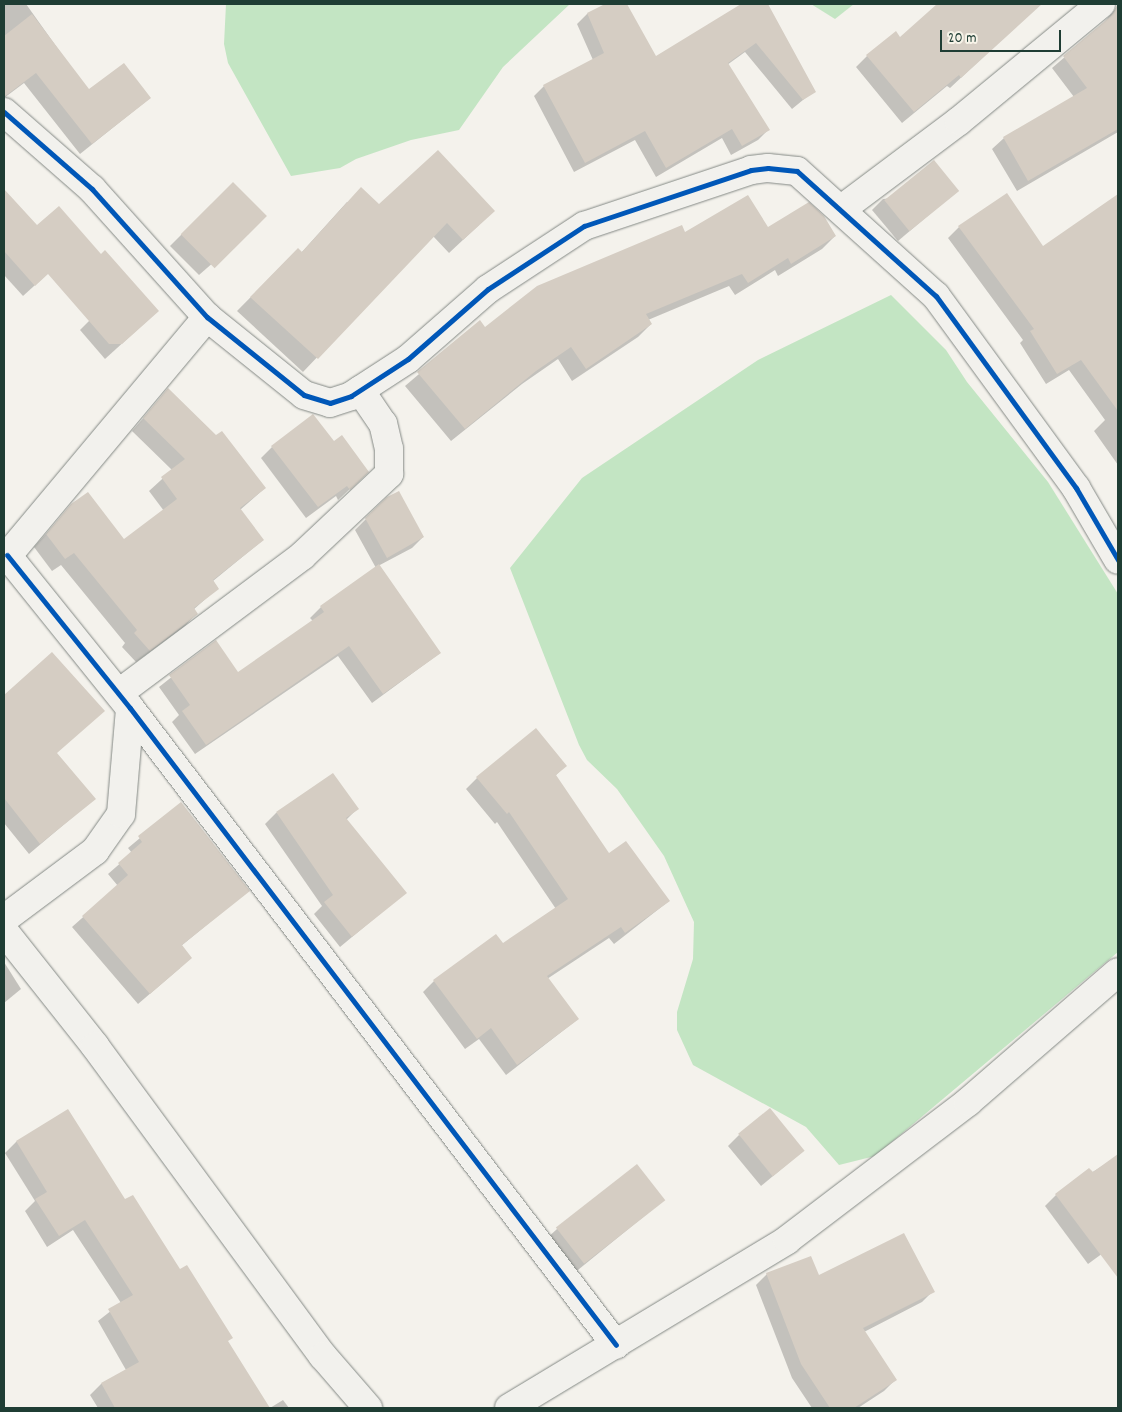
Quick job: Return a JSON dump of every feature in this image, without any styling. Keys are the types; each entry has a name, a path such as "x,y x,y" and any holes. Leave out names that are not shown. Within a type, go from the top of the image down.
{"street":[{"path":"843,208 966,115 1101,4"},
{"path":"4,112 92,188 207,318 304,396 330,402 360,390 408,359 488,288 584,226 751,170 768,168 797,170 843,208 936,296 1076,488 1118,560"},
{"path":"207,318 6,558 125,700 616,1345"},
{"path":"4,919 95,851 121,814 125,700 302,556 390,474 389,449 383,424 360,390"},
{"path":"4,931 95,1046 323,1356 368,1408"},
{"path":"509,1408 787,1240 968,1102 1118,972"}],"green space":[{"path":"226,4 570,4 503,67 459,130 411,140 356,159 340,168 291,176 228,63 224,44"},
{"path":"811,4 854,4 835,19"},
{"path":"891,295 946,350 967,382 1048,482 1118,594 1118,952 875,1156 839,1165 806,1127 693,1065 677,1030 677,1012 693,959 694,922 664,856 617,789 587,760 579,745 510,568 582,478 758,360"}],"building":[{"path":"605,4 627,4 656,56 741,4 768,4 816,92 803,100 756,43 728,63 770,130 742,146 732,129 666,168 645,131 585,163 543,85 604,53 587,13"},
{"path":"937,4 1042,4 961,78 959,75 914,112 866,55 896,31 900,37"},
{"path":"1118,4 1118,129 1028,181 1003,137 1087,88 1063,56 1111,16"},
{"path":"32,14 89,89 124,63 151,98 92,144 36,73 4,97 4,36"},
{"path":"438,150 495,211 463,240 447,223 318,359 250,297 298,248 302,252 361,187 379,204"},
{"path":"934,160 959,191 909,231 884,200"},
{"path":"233,182 267,216 215,268 181,234"},
{"path":"4,189 37,225 59,206 101,254 105,250 159,311 122,344 109,344 48,274 35,286 4,251"},
{"path":"1007,193 1043,246 1118,194 1118,411 1081,360 1057,374 1030,331 1034,329 958,226"},
{"path":"748,195 768,227 809,202 824,216 836,236 791,264 788,258 748,283 742,274 646,314 652,324 586,369 571,347 536,371 465,429 417,372 480,320 485,327 537,286 682,225 685,232"},
{"path":"168,388 216,435 222,431 266,488 240,508 264,540 213,580 219,589 194,608 198,614 150,651 134,633 137,630 74,553 65,559 46,534 71,504 88,492 124,539 177,499 161,477 185,459 143,418"},
{"path":"313,414 334,441 342,435 369,472 350,490 347,486 318,507 271,446"},
{"path":"399,491 424,537 387,558 365,518 387,497"},
{"path":"379,564 441,653 383,694 349,646 206,745 182,711 190,705 169,675 216,640 238,672 324,612 320,606"},
{"path":"52,652 105,711 57,753 96,799 40,844 4,798 4,695"},
{"path":"536,728 567,766 556,775 609,853 626,841 670,901 625,933 621,927 547,976 579,1019 517,1065 491,1028 477,1039 433,980 496,934 503,943 568,899 509,812 507,814 476,777"},
{"path":"333,773 359,809 346,818 407,893 352,937 324,902 333,895 276,812"},
{"path":"181,802 250,891 182,945 192,958 150,994 82,916 128,875 118,863 142,842 138,836"},
{"path":"770,1108 805,1151 773,1177 738,1134"},
{"path":"68,1109 125,1199 133,1195 180,1269 187,1265 233,1338 228,1341 270,1408 115,1408 101,1383 139,1362 108,1309 133,1295 85,1220 59,1236 35,1199 47,1192 16,1141"},
{"path":"1118,1154 1118,1278 1055,1194 1089,1168 1093,1172"},
{"path":"637,1164 665,1200 584,1264 556,1227"},
{"path":"904,1233 935,1292 863,1328 897,1380 854,1408 830,1408 801,1364 766,1273 811,1256 819,1275"}],"cycle path":[{"path":"4,112 92,189 207,317 304,395 330,403 351,396 408,359 488,289 584,226 751,170 768,168 797,171 936,296 1076,488 1118,560"},
{"path":"7,555 130,708 616,1345"}]}
